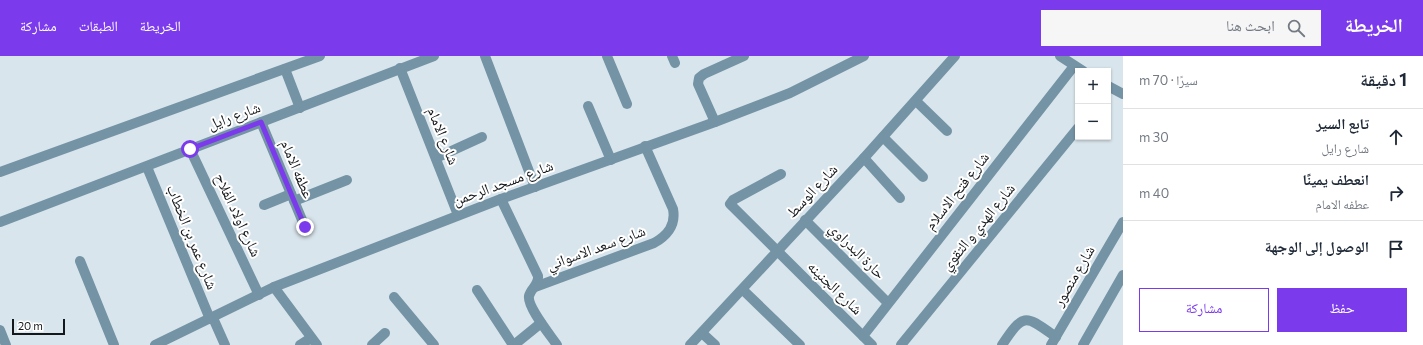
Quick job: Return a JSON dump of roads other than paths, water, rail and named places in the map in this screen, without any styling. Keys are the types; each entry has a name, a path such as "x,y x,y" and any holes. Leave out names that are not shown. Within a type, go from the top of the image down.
{"street":[{"name":"شارع رايل","path":"0,172 320,56"},
{"name":"شارع رايل","path":"0,222 434,56"},
{"path":"484,56 535,187"},
{"path":"608,56 627,104"},
{"path":"715,122 698,84 699,78 704,74 744,56"},
{"name":"شارع مسجد الرحمن","path":"161,344 274,287 458,215 611,160 645,146 715,122 790,92 864,56"},
{"name":"شارع الوسط","path":"690,345 743,290 805,220 916,101 955,56"},
{"path":"1060,56 1078,68"},
{"name":"شارع الامام","path":"400,68 458,215"},
{"path":"285,69 300,108"},
{"name":"شارع فتح الاسلام","path":"863,336 1075,72"},
{"path":"1111,90 1123,94"},
{"path":"916,101 947,131"},
{"path":"588,106 611,160"},
{"name":"عطفه الامام","path":"261,122 305,227"},
{"name":"شارع الهدي و التقوي","path":"901,345 1075,132"},
{"path":"436,158 482,137"},
{"path":"883,137 923,176"},
{"name":"شارع سعد الاسواني","path":"534,287 654,243 669,231 674,217 673,209 645,146"},
{"name":"شارع اولاد الفلاح","path":"190,149 259,294"},
{"path":"864,158 900,198"},
{"name":"شارع عمر بن الخطاب","path":"147,167 225,345"},
{"name":"شارع الجنينه","path":"781,174 732,200 730,204 872,345"},
{"path":"264,205 292,198 347,180"},
{"path":"501,199 538,276 529,298 541,323 557,345"},
{"name":"حارة البدراوي","path":"805,220 888,303"},
{"name":"شارع منصور","path":"1053,341 1123,222"},
{"path":"80,260 114,345"},
{"path":"1083,345 1123,275"},
{"path":"274,287 314,342 300,345"},
{"path":"477,290 513,345 541,323"},
{"path":"743,290 800,345"},
{"path":"394,297 434,345"},
{"path":"1002,345 1018,322 1025,319 1031,320 1053,341"},
{"path":"0,330 6,345"},
{"path":"372,345 385,333"},
{"path":"702,333 715,345"}]}
